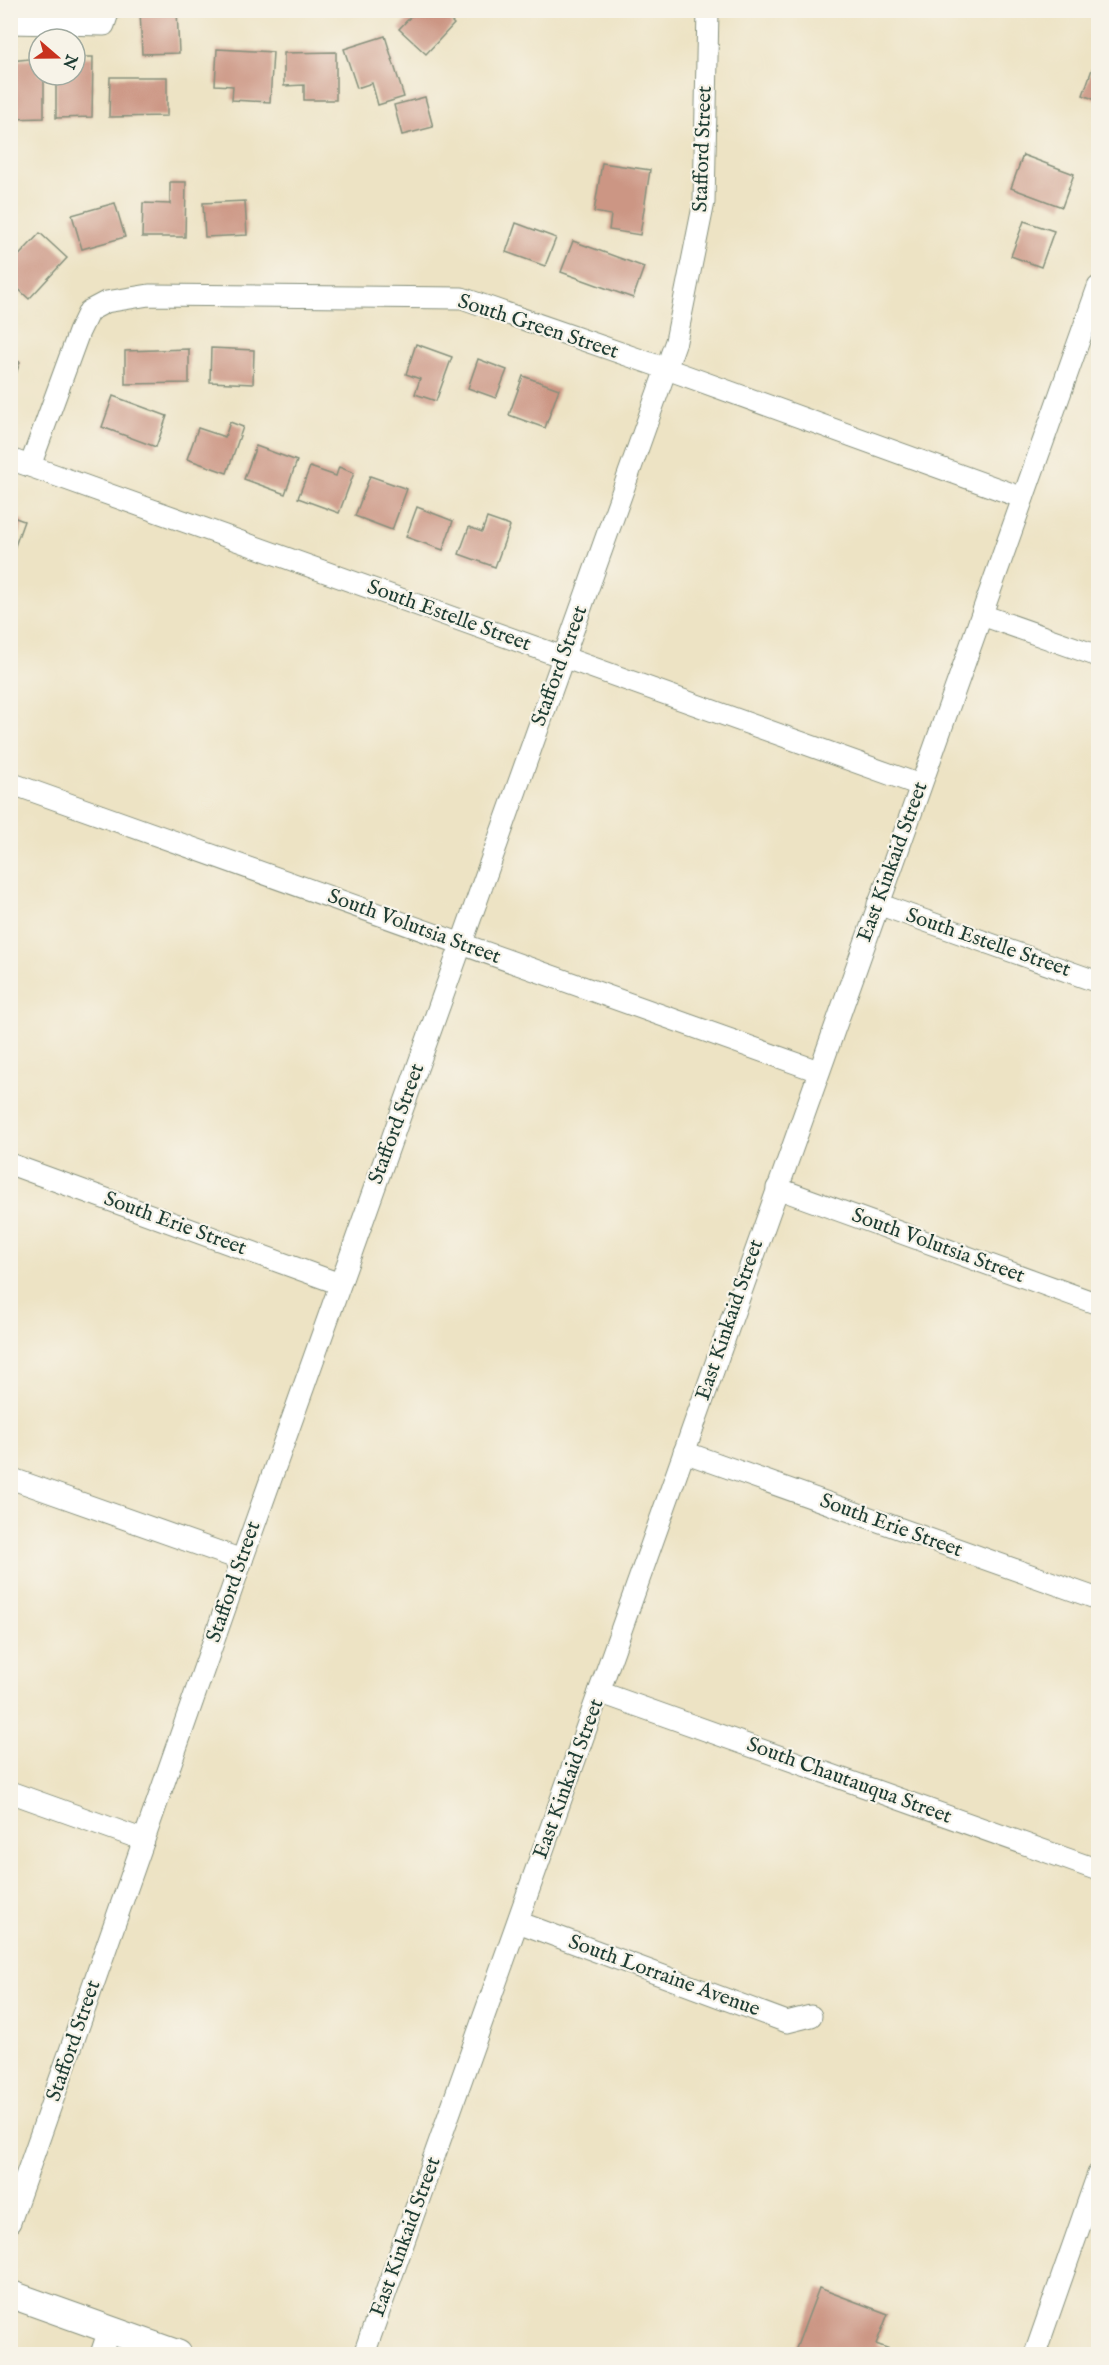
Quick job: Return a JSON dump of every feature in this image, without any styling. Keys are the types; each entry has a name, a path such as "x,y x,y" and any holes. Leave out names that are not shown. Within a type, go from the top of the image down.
{"main road":[{"path":"10,2294 105,2342 178,2355"}],"street":[{"path":"10,23 44,17 104,25 109,10"},
{"name":"Stafford Street","path":"10,2222 242,1560 676,341 704,202 708,10"},
{"name":"East Kinkaid Street","path":"364,2355 1023,498 1091,333 1098,287"},
{"name":"South Green Street","path":"20,463 89,312 106,302 149,296 462,298 667,369 1023,498"},
{"name":"South Estelle Street","path":"20,463 920,785"},
{"path":"982,615 1098,656"},
{"name":"South Volutsia Street","path":"10,783 818,1071"},
{"name":"South Estelle Street","path":"878,904 1098,981"},
{"name":"South Erie Street","path":"10,1164 340,1284"},
{"name":"South Volutsia Street","path":"777,1188 1098,1304"},
{"name":"South Erie Street","path":"684,1452 1098,1599"},
{"path":"10,1478 242,1560"},
{"name":"South Chautauqua Street","path":"599,1692 1098,1870"},
{"path":"10,1792 144,1840"},
{"name":"South Lorraine Avenue","path":"518,1922 787,2022 811,2016"},
{"path":"1035,2355 1098,2174"}],"building":[{"path":"140,10 177,10 179,53 142,54"},
{"path":"417,10 440,10 454,24 426,54 399,29"},
{"path":"385,36 404,97 378,105 372,83 357,88 344,49"},
{"path":"217,49 273,52 270,102 232,100 233,86 215,85"},
{"path":"336,52 336,100 304,100 304,85 284,86 284,53"},
{"path":"1098,52 1098,101 1083,95"},
{"path":"87,57 93,57 92,117 56,118 56,87 87,87"},
{"path":"27,59 27,87 44,87 44,118 10,119 10,61"},
{"path":"110,77 167,77 167,116 109,117"},
{"path":"425,97 433,127 402,135 394,105"},
{"path":"1023,155 1074,174 1062,207 1011,188"},
{"path":"602,163 650,170 640,235 609,230 611,215 594,212"},
{"path":"170,182 186,182 185,237 142,237 143,203 170,204"},
{"path":"245,201 247,235 205,237 203,203"},
{"path":"115,203 125,237 82,249 72,215"},
{"path":"1024,221 1054,231 1041,267 1011,256"},
{"path":"516,223 556,238 545,266 506,252"},
{"path":"40,233 67,258 29,299 10,281 10,265"},
{"path":"573,241 644,267 633,298 561,272"},
{"path":"416,344 452,357 436,401 415,394 420,379 406,374"},
{"path":"211,348 254,350 253,384 210,382"},
{"path":"189,349 189,383 125,384 125,351"},
{"path":"10,359 20,362 11,389 10,389"},
{"path":"478,359 507,370 496,398 468,388"},
{"path":"523,376 559,389 545,428 509,415"},
{"path":"113,396 167,416 156,447 102,427"},
{"path":"230,422 243,427 227,473 187,459 198,428 225,437"},
{"path":"256,446 297,461 285,494 244,479"},
{"path":"310,467 336,476 339,467 354,473 339,513 298,498"},
{"path":"370,476 407,489 392,530 355,516"},
{"path":"417,507 453,521 443,550 406,537"},
{"path":"10,516 24,521 11,557 10,557"},
{"path":"487,518 510,526 495,567 459,554 469,527 482,532"},
{"path":"819,2288 888,2314 876,2344 903,2354 794,2354"}]}
